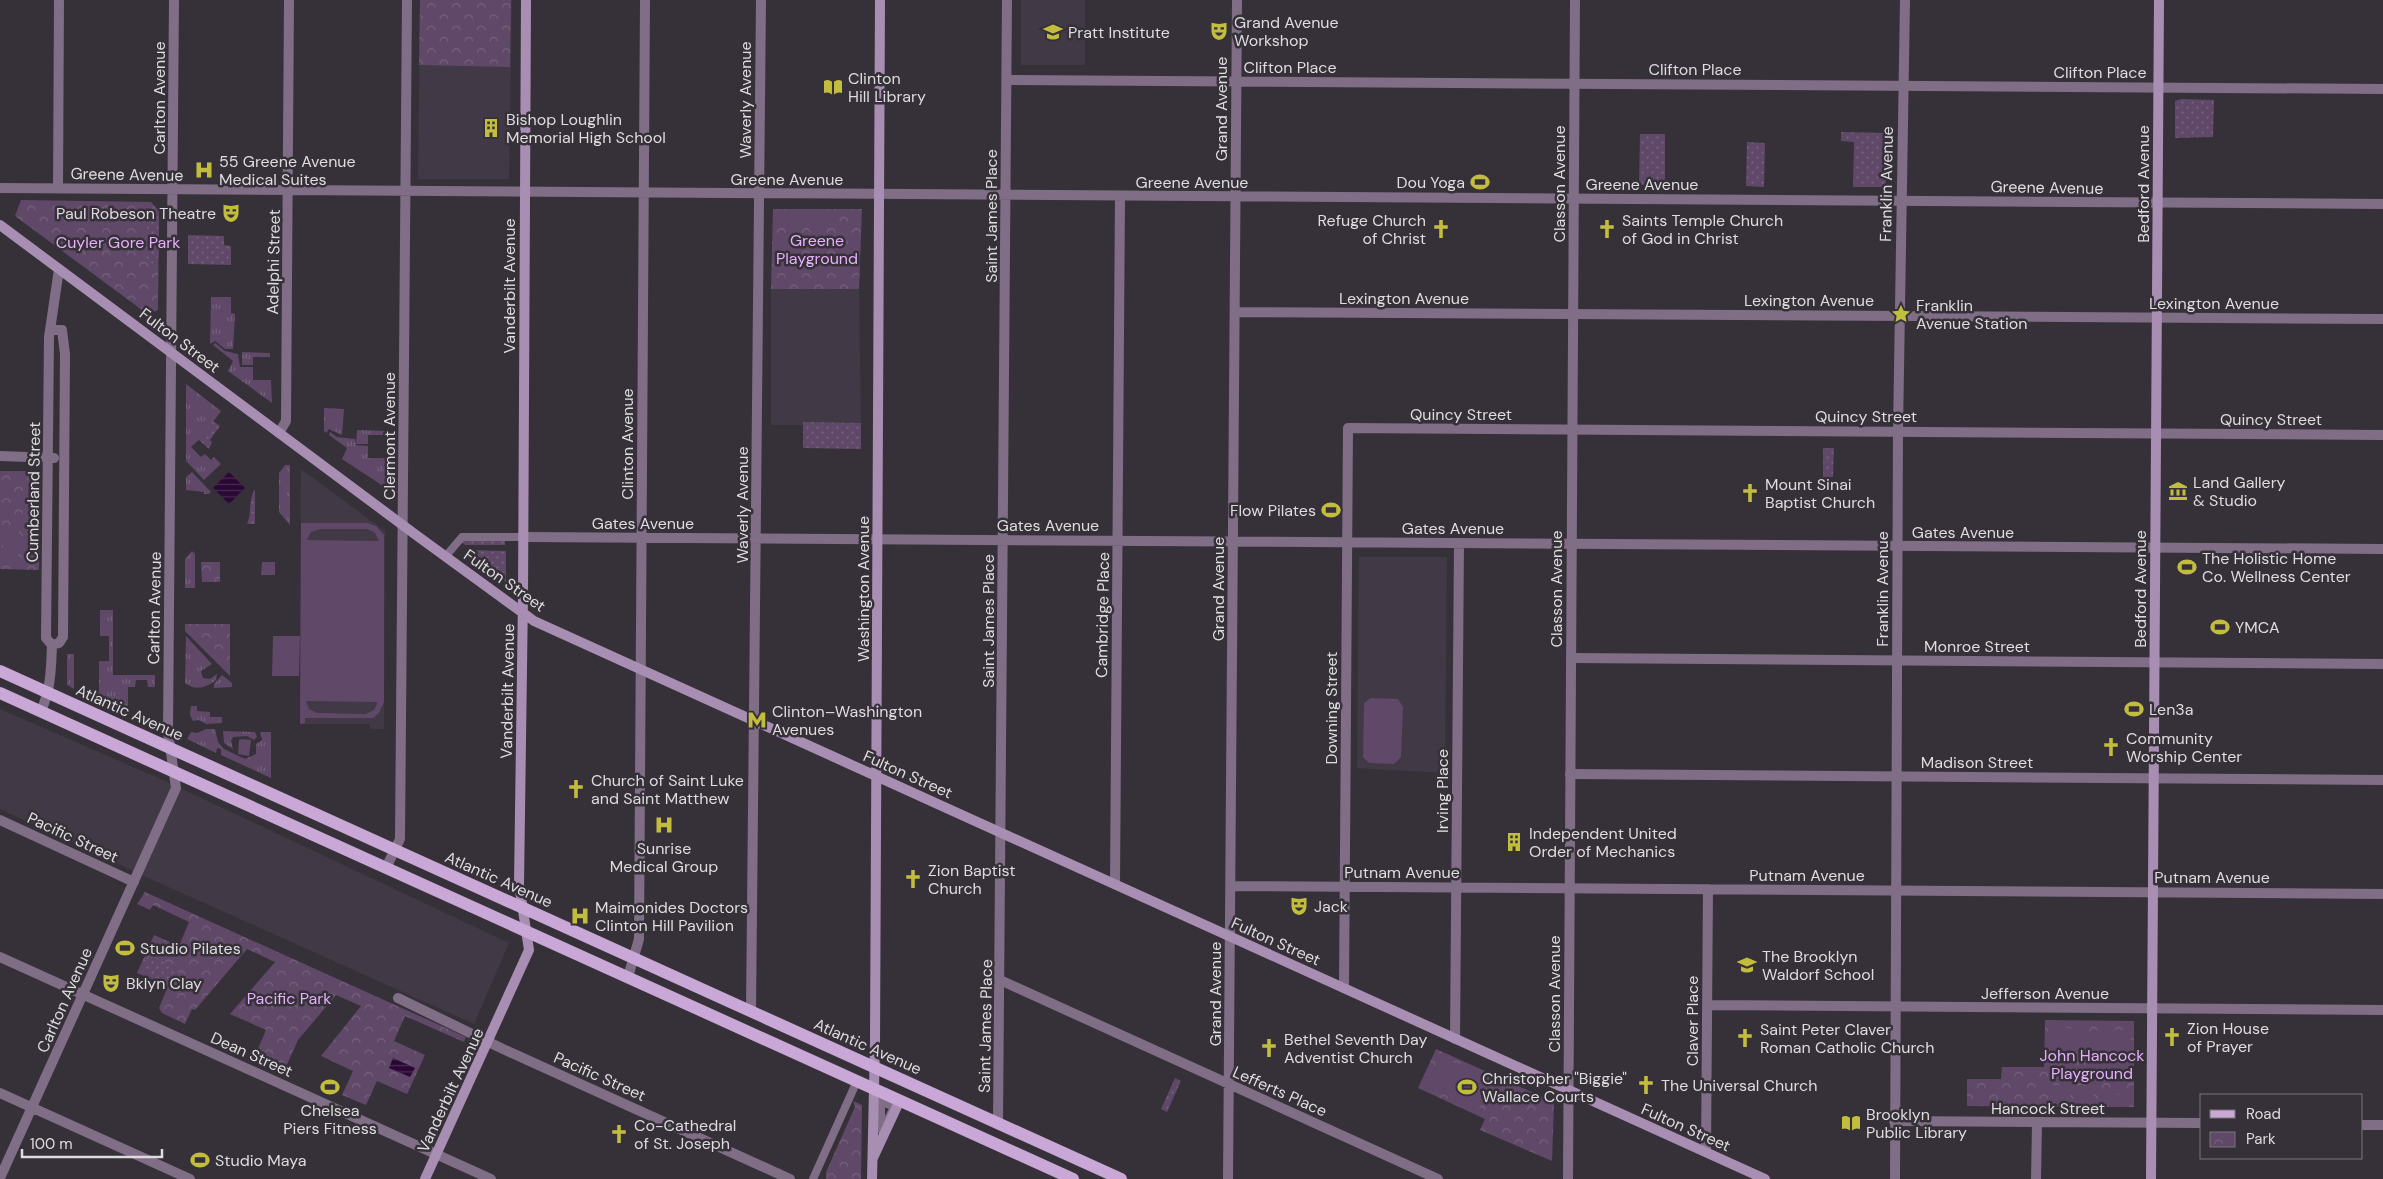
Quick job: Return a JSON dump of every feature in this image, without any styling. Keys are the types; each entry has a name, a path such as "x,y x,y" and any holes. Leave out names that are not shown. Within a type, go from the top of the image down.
{"main road":[{"name":"Vanderbilt Avenue","path":"425,1179 529,950 519,884 523,614 526,0"},
{"name":"Washington Avenue","path":"872,1179 878,540 880,0"},
{"name":"Bedford Avenue","path":"2151,1179 2159,0"},
{"name":"Fulton Street","path":"0,225 523,614 641,670 1765,1179"},
{"name":"Atlantic Avenue","path":"0,671 1121,1179"},
{"path":"0,693 873,1088 894,1102 1074,1179"},
{"path":"871,1161 894,1102"}],"street":[{"path":"58,188 59,0"},
{"name":"Carlton Avenue","path":"0,1178 175,790 168,732 174,0"},
{"name":"Adelphi Street","path":"279,433 286,421 289,0"},
{"name":"Clermont Avenue","path":"386,868 400,839 407,0"},
{"name":"Clinton Avenue","path":"628,977 639,939 645,0"},
{"name":"Waverly Avenue","path":"752,1011 761,0"},
{"name":"Saint James Place","path":"998,1123 1007,0"},
{"name":"Grand Avenue","path":"1228,1179 1237,0"},
{"name":"Classon Avenue","path":"1568,1179 1574,0"},
{"name":"Franklin Avenue","path":"1895,1179 1898,431 1904,0"},
{"name":"Clifton Place","path":"1007,80 2383,89"},
{"name":"Greene Avenue","path":"0,188 2383,204"},
{"name":"Cambridge Place","path":"1115,884 1120,196"},
{"name":"Cumberland Street","path":"41,712 48,693 52,645 46,638 50,330 59,269"},
{"name":"Lexington Avenue","path":"1235,312 2383,319"},
{"path":"50,330 62,330 64,337 63,637 59,642 52,645"},
{"name":"Quincy Street","path":"1348,428 2383,435"},
{"name":"Downing Street","path":"1344,988 1348,428"},
{"path":"0,456 63,459"},
{"path":"445,557 462,537 522,537"},
{"name":"Gates Avenue","path":"522,537 2383,550"},
{"name":"Irving Place","path":"1455,1038 1459,543"},
{"name":"Monroe Street","path":"1571,658 2383,664"},
{"name":"Madison Street","path":"1570,774 2383,780"},
{"name":"Pacific Street","path":"0,820 134,882"},
{"name":"Putnam Avenue","path":"1231,886 2383,894"},
{"name":"Claver Place","path":"1706,1152 1708,889"},
{"name":"Dean Street","path":"0,957 491,1179"},
{"name":"Lefferts Place","path":"1000,980 1438,1179"},
{"name":"Pacific Street","path":"398,998 488,1042 790,1179"},
{"name":"Jefferson Avenue","path":"1707,1005 2383,1010"},
{"path":"813,1179 857,1081"},
{"path":"0,1093 190,1179"},
{"name":"Hancock Street","path":"1894,1121 2200,1124"},
{"path":"2036,1179 2037,1123"},
{"path":"2363,1125 2383,1125"}],"shaded area":[{"name":"Bishop Loughlin Memorial High School","path":"420,0 512,0 509,179 418,179"},
{"name":"Pratt Institute","path":"1021,0 1085,0 1085,65 1021,65"},
{"path":"771,289 859,289 861,425 771,425"},
{"path":"301,469 385,531 384,729 370,729 369,724 300,724"},
{"path":"229,472 245,488 229,504 213,488"},
{"path":"1359,557 1447,557 1445,773 1357,768"},
{"path":"0,709 163,780 509,943 474,1024 144,876 0,809"},
{"path":"393,1058 415,1068 410,1077 389,1068"}],"green space":[{"path":"420,0 511,0 510,67 419,65"},
{"path":"2181,99 2214,100 2213,137 2175,138 2175,101"},
{"path":"1841,132 1886,133 1886,187 1853,187 1854,142 1841,141"},
{"path":"1640,134 1665,134 1665,185 1639,185"},
{"path":"1747,142 1765,143 1764,187 1746,186"},
{"name":"Cuyler Gore Park","path":"21,200 151,202 159,211 158,310 149,314 146,313 15,216"},
{"path":"158,208 159,256 151,265 147,262 145,240 147,226 153,213"},
{"name":"Greene Playground","path":"773,209 862,209 859,289 771,289"},
{"path":"785,209 823,209 823,225 785,225"},
{"path":"188,235 224,236 224,245 231,246 231,265 188,264"},
{"path":"211,297 231,297 231,313 235,314 233,349 225,349 215,341 210,344"},
{"path":"215,343 225,351 238,354 240,367 253,367 253,380 271,380 272,403 228,371 233,361 213,345"},
{"path":"242,352 270,353 270,357 253,357 253,365 242,365"},
{"path":"186,384 221,411 202,437 191,447 201,457 205,454 211,460 214,457 221,464 204,480 186,461"},
{"path":"324,408 344,409 342,435 329,429 326,433 324,431"},
{"path":"213,421 220,426 210,440 212,442 209,449 199,440"},
{"path":"803,422 861,423 861,449 803,448"},
{"path":"357,430 386,431 386,435 368,435 368,444 356,444"},
{"path":"330,432 337,437 355,439 356,445 368,446 368,458 386,458 386,488 342,459 347,448 329,435"},
{"path":"1823,448 1834,448 1833,477 1823,477"},
{"path":"285,465 290,465 290,525 279,512 279,473"},
{"path":"0,471 31,471 41,474 39,570 0,569"},
{"path":"192,472 211,492 209,494 186,490 186,477"},
{"path":"255,489 255,524 247,524 253,493"},
{"path":"301,523 367,523 376,526 384,535 384,702 379,713 373,718 305,718 305,723 300,724","holes":["320,529 368,529 375,533 379,541 307,540 311,532","306,701 378,702 374,710 366,714 317,713 309,709"]},
{"path":"3,531 19,531 18,564 3,564"},
{"path":"23,531 34,531 34,564 22,564"},
{"path":"465,540 505,541 505,545 465,545 462,542"},
{"path":"471,550 506,551 506,582 468,555"},
{"path":"192,551 195,554 195,588 185,588 185,559"},
{"path":"201,562 220,562 220,582 202,582"},
{"path":"262,562 275,562 275,575 261,575"},
{"path":"100,610 113,610 113,675 155,675 155,687 148,687 147,680 136,680 135,687 128,687 128,712 82,692 99,692 99,661 109,661 109,636 100,636"},
{"path":"185,624 230,624 230,676 185,631"},
{"path":"186,636 212,664 201,671 203,678 210,679 217,674 216,680 204,687 197,688 185,683"},
{"path":"273,636 300,636 299,676 272,676"},
{"path":"67,654 74,654 74,689 67,685"},
{"path":"222,675 232,683 232,687 214,688 214,684"},
{"path":"1371,698 1398,699 1403,707 1401,757 1394,764 1369,763 1363,757 1364,703"},
{"path":"191,706 197,706 197,711 210,712 210,717 222,717 222,723 206,724 199,720 193,721 190,715"},
{"path":"206,729 215,729 218,742 224,749 245,759 256,754 256,744 262,740 260,732 271,732 271,778 221,755 221,749 217,748 216,753 187,739 191,732 197,733"},
{"path":"223,731 255,732 257,737 254,740 247,736 233,737 231,741 233,749 224,743"},
{"path":"239,740 251,740 249,756 238,754"},
{"name":"Pacific Park","path":"145,892 466,1037 464,1042 405,1016 394,1041 425,1055 407,1094 377,1081 366,1105 342,1095 353,1071 321,1056 361,1006 336,995 298,1040 285,1069 255,1056 266,1030 230,1014 275,962 247,949 195,1010 192,1009 185,1024 162,1013 159,1008 168,986 137,973 154,935 179,946 189,922 153,905 150,910 137,904"},
{"path":"149,954 168,964 182,976 182,981 174,986 141,971"},
{"name":"John Hancock Playground","path":"2045,1020 2134,1021 2134,1107 1967,1106 1967,1079 2001,1079 2002,1067 2044,1067"},
{"path":"2052,1027 2081,1029 2086,1038 2087,1046 2079,1060 2064,1064 2051,1058 2052,1031 2049,1029"},
{"path":"2092,1030 2131,1030 2130,1083 2091,1082"},
{"path":"1436,1049 1554,1102 1552,1161 1480,1130 1485,1119 1418,1088"},
{"path":"1441,1056 1455,1063 1441,1094 1426,1087"},
{"name":"Christopher \"Biggie\" Wallace Courts","path":"1457,1063 1492,1079 1478,1110 1443,1094"},
{"path":"1175,1078 1181,1081 1167,1112 1161,1109"},
{"path":"2051,1085 2070,1086 2070,1104 2050,1104"},
{"path":"2073,1086 2093,1086 2093,1104 2073,1104"},
{"path":"2100,1095 2130,1095 2130,1104 2100,1103"},
{"path":"853,1101 862,1105 861,1179 826,1179 826,1172 855,1107"}],"place":[{"name":"Grand Avenue Workshop","path":"1219,31"},
{"name":"Pratt Institute","path":"1053,32"},
{"name":"Clinton Hill Library","path":"833,87"},
{"name":"Bishop Loughlin Memorial High School","path":"491,128"},
{"name":"55 Greene Avenue Medical Suites","path":"204,170"},
{"name":"Dou Yoga","path":"1480,182"},
{"name":"Paul Robeson Theatre","path":"231,213"},
{"name":"Refuge Church of Christ","path":"1441,229"},
{"name":"Saints Temple Church of God in Christ","path":"1607,229"},
{"name":"Franklin Avenue Station","path":"1901,314"},
{"name":"Land Gallery & Studio","path":"2178,491"},
{"name":"Mount Sinai Baptist Church","path":"1750,493"},
{"name":"Flow Pilates","path":"1331,510"},
{"name":"The Holistic Home Co. Wellness Center","path":"2187,567"},
{"name":"YMCA","path":"2220,627"},
{"name":"Len3a","path":"2134,709"},
{"name":"Clinton–Washington Avenues","path":"757,720"},
{"name":"Community Worship Center","path":"2111,747"},
{"name":"Church of Saint Luke and Saint Matthew","path":"576,789"},
{"name":"Sunrise Medical Group","path":"664,825"},
{"name":"Independent United Order of Mechanics","path":"1514,842"},
{"name":"Zion Baptist Church","path":"913,879"},
{"name":"Jack","path":"1299,906"},
{"name":"Maimonides Doctors Clinton Hill Pavilion","path":"580,916"},
{"name":"Studio Pilates","path":"125,948"},
{"name":"The Brooklyn Waldorf School","path":"1747,965"},
{"name":"Bklyn Clay","path":"111,983"},
{"name":"Zion House of Prayer","path":"2172,1037"},
{"name":"Saint Peter Claver Roman Catholic Church","path":"1745,1038"},
{"name":"Bethel Seventh Day Adventist Church","path":"1269,1048"},
{"name":"The Universal Church","path":"1646,1085"},
{"name":"Chelsea Piers Fitness","path":"330,1087"},
{"name":"Christopher \"Biggie\" Wallace Courts","path":"1467,1087"},
{"name":"Brooklyn Public Library","path":"1851,1123"},
{"name":"Co-Cathedral of St. Joseph","path":"619,1134"},
{"name":"Studio Maya","path":"200,1160"}]}
